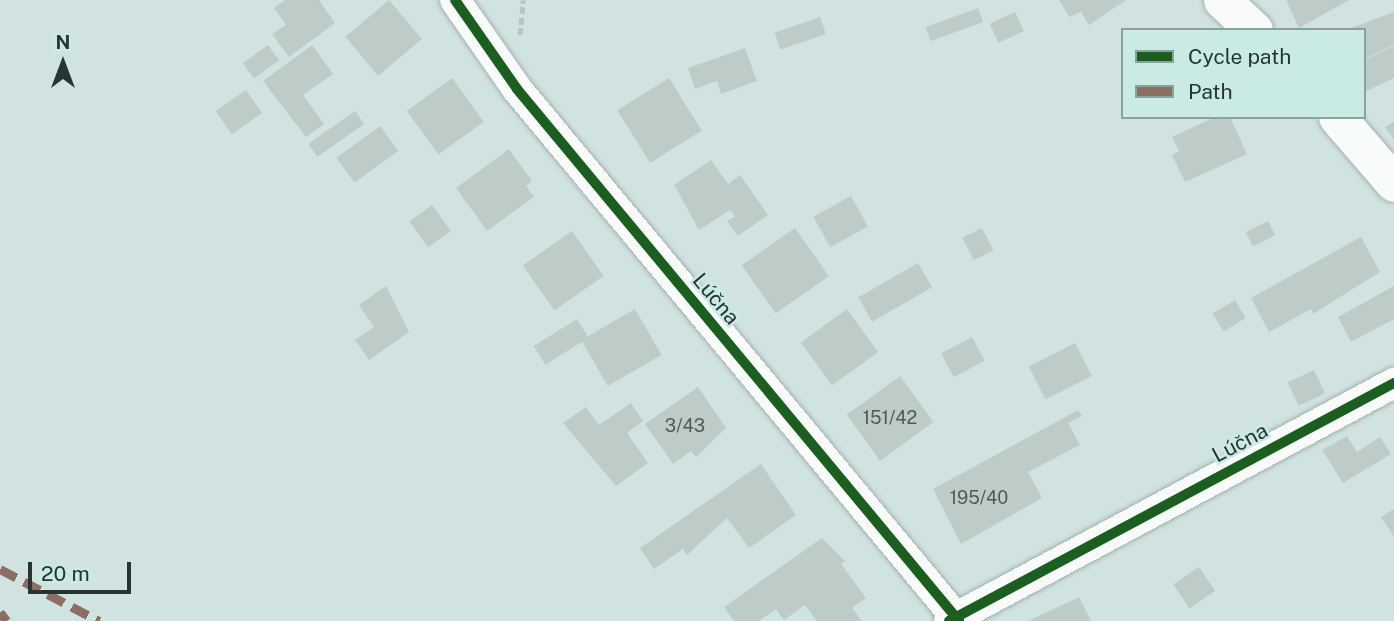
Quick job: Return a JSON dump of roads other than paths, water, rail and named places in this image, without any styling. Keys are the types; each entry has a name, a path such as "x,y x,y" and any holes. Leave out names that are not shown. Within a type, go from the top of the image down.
{"street":[{"name":"Lúčna","path":"456,0 517,89 954,620 1394,383"},
{"path":"1222,0 1252,28"},
{"path":"1339,119 1394,183"}]}
